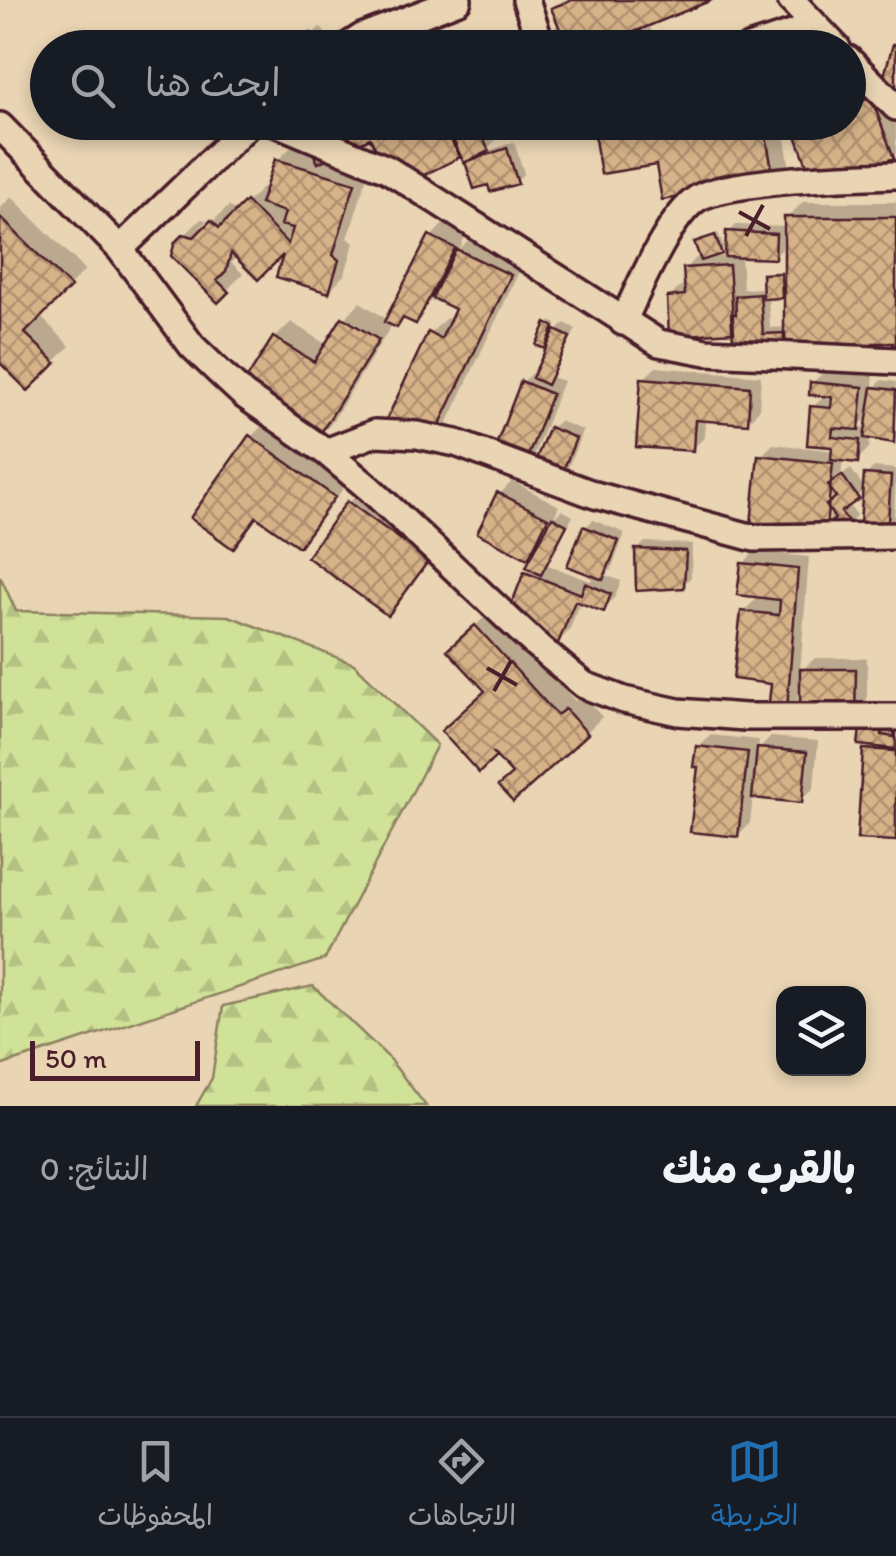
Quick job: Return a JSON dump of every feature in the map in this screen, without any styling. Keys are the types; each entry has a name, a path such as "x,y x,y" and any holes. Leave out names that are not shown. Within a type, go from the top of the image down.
{"street":[{"path":"380,30 458,0"},
{"path":"526,0 536,30"},
{"path":"791,0 820,30"},
{"path":"804,30 816,26"},
{"path":"866,77 896,107"},
{"path":"0,126 120,249 192,346 244,395 326,452 370,489 534,644 584,685 624,700 678,712 745,717 896,717"},
{"path":"120,249 232,140"},
{"path":"317,140 387,169 658,344 684,350 896,361"},
{"path":"622,322 657,251 698,198 724,190 775,184 896,175"},
{"path":"326,452 375,433 417,435 456,443 595,495 754,538 896,536"}],"green space":[{"path":"0,576 16,611 229,616 354,664 437,745 325,959 0,1066"},
{"path":"313,986 387,1056 426,1106 196,1106 212,1078 223,1006"}],"building":[{"path":"572,0 712,0 639,30 557,30 551,8"},
{"path":"893,44 896,45 896,95 880,90"},
{"path":"871,97 894,158 815,187 798,140 866,140 866,99"},
{"path":"307,140 366,140 318,163"},
{"path":"371,140 451,140 460,157 396,189"},
{"path":"453,140 484,140 489,151 464,163"},
{"path":"595,140 767,140 774,181 662,200 656,165 601,174"},
{"path":"507,148 518,184 490,192 488,185 474,189 465,162"},
{"path":"275,159 355,183 333,255 339,260 329,293 276,277 283,255 258,280 231,253 226,271 217,280 229,292 218,303 171,256 175,242 183,234 194,237 211,220 219,228 246,201 288,244 293,228 281,225 285,212 260,204"},
{"path":"0,217 71,287 25,333 56,363 28,391 0,363"},
{"path":"784,217 896,217 896,356 893,343 873,343 873,362 784,349"},
{"path":"726,231 776,234 775,259 725,257"},
{"path":"429,235 455,248 416,324 403,318 397,328 384,322"},
{"path":"715,235 722,254 701,261 694,242"},
{"path":"456,249 511,275 430,445 385,423 428,332 441,339 455,309 432,298"},
{"path":"729,265 734,332 669,336 667,297 685,295 683,268"},
{"path":"781,273 782,298 763,299 762,274"},
{"path":"760,294 763,334 785,333 786,350 734,354 731,314 736,314 735,296"},
{"path":"342,317 379,340 314,444 241,388 273,337 314,362"},
{"path":"546,323 554,327 545,349 536,345"},
{"path":"555,330 570,337 547,385 532,378"},
{"path":"641,378 750,387 748,424 695,420 693,451 636,447"},
{"path":"521,381 552,394 521,475 489,463"},
{"path":"810,382 863,387 859,430 833,428 832,437 860,440 858,463 831,460 832,447 807,445 810,406 831,408 832,397 809,395"},
{"path":"872,387 896,390 894,443 864,438"},
{"path":"549,427 576,438 559,481 532,469"},
{"path":"249,435 335,497 299,547 256,517 233,549 190,518"},
{"path":"758,455 833,463 825,537 751,524"},
{"path":"864,474 891,476 887,537 859,535"},
{"path":"842,475 859,499 841,512 851,525 825,526 835,519 826,505 836,497 828,485"},
{"path":"497,492 548,518 528,559 477,533"},
{"path":"347,501 429,560 388,616 307,557"},
{"path":"552,517 567,525 541,575 526,567"},
{"path":"583,526 619,541 603,580 567,566"},
{"path":"635,549 686,551 684,588 636,591"},
{"path":"741,563 798,569 786,722 767,720 771,684 733,679 741,611 779,615 780,600 737,595"},
{"path":"524,572 581,594 585,583 611,594 604,612 575,601 557,646 503,626"},
{"path":"475,625 557,715 565,709 588,734 513,802 498,786 512,774 492,752 496,757 479,773 441,731 485,691 447,650"},
{"path":"800,669 856,669 855,720 800,720"},
{"path":"896,718 896,749 858,745 861,720 884,722 882,735 894,737"},
{"path":"696,746 748,752 738,837 690,832 698,767 693,767"},
{"path":"757,748 807,752 802,803 752,798"},
{"path":"863,749 896,751 896,841 857,839"}]}
